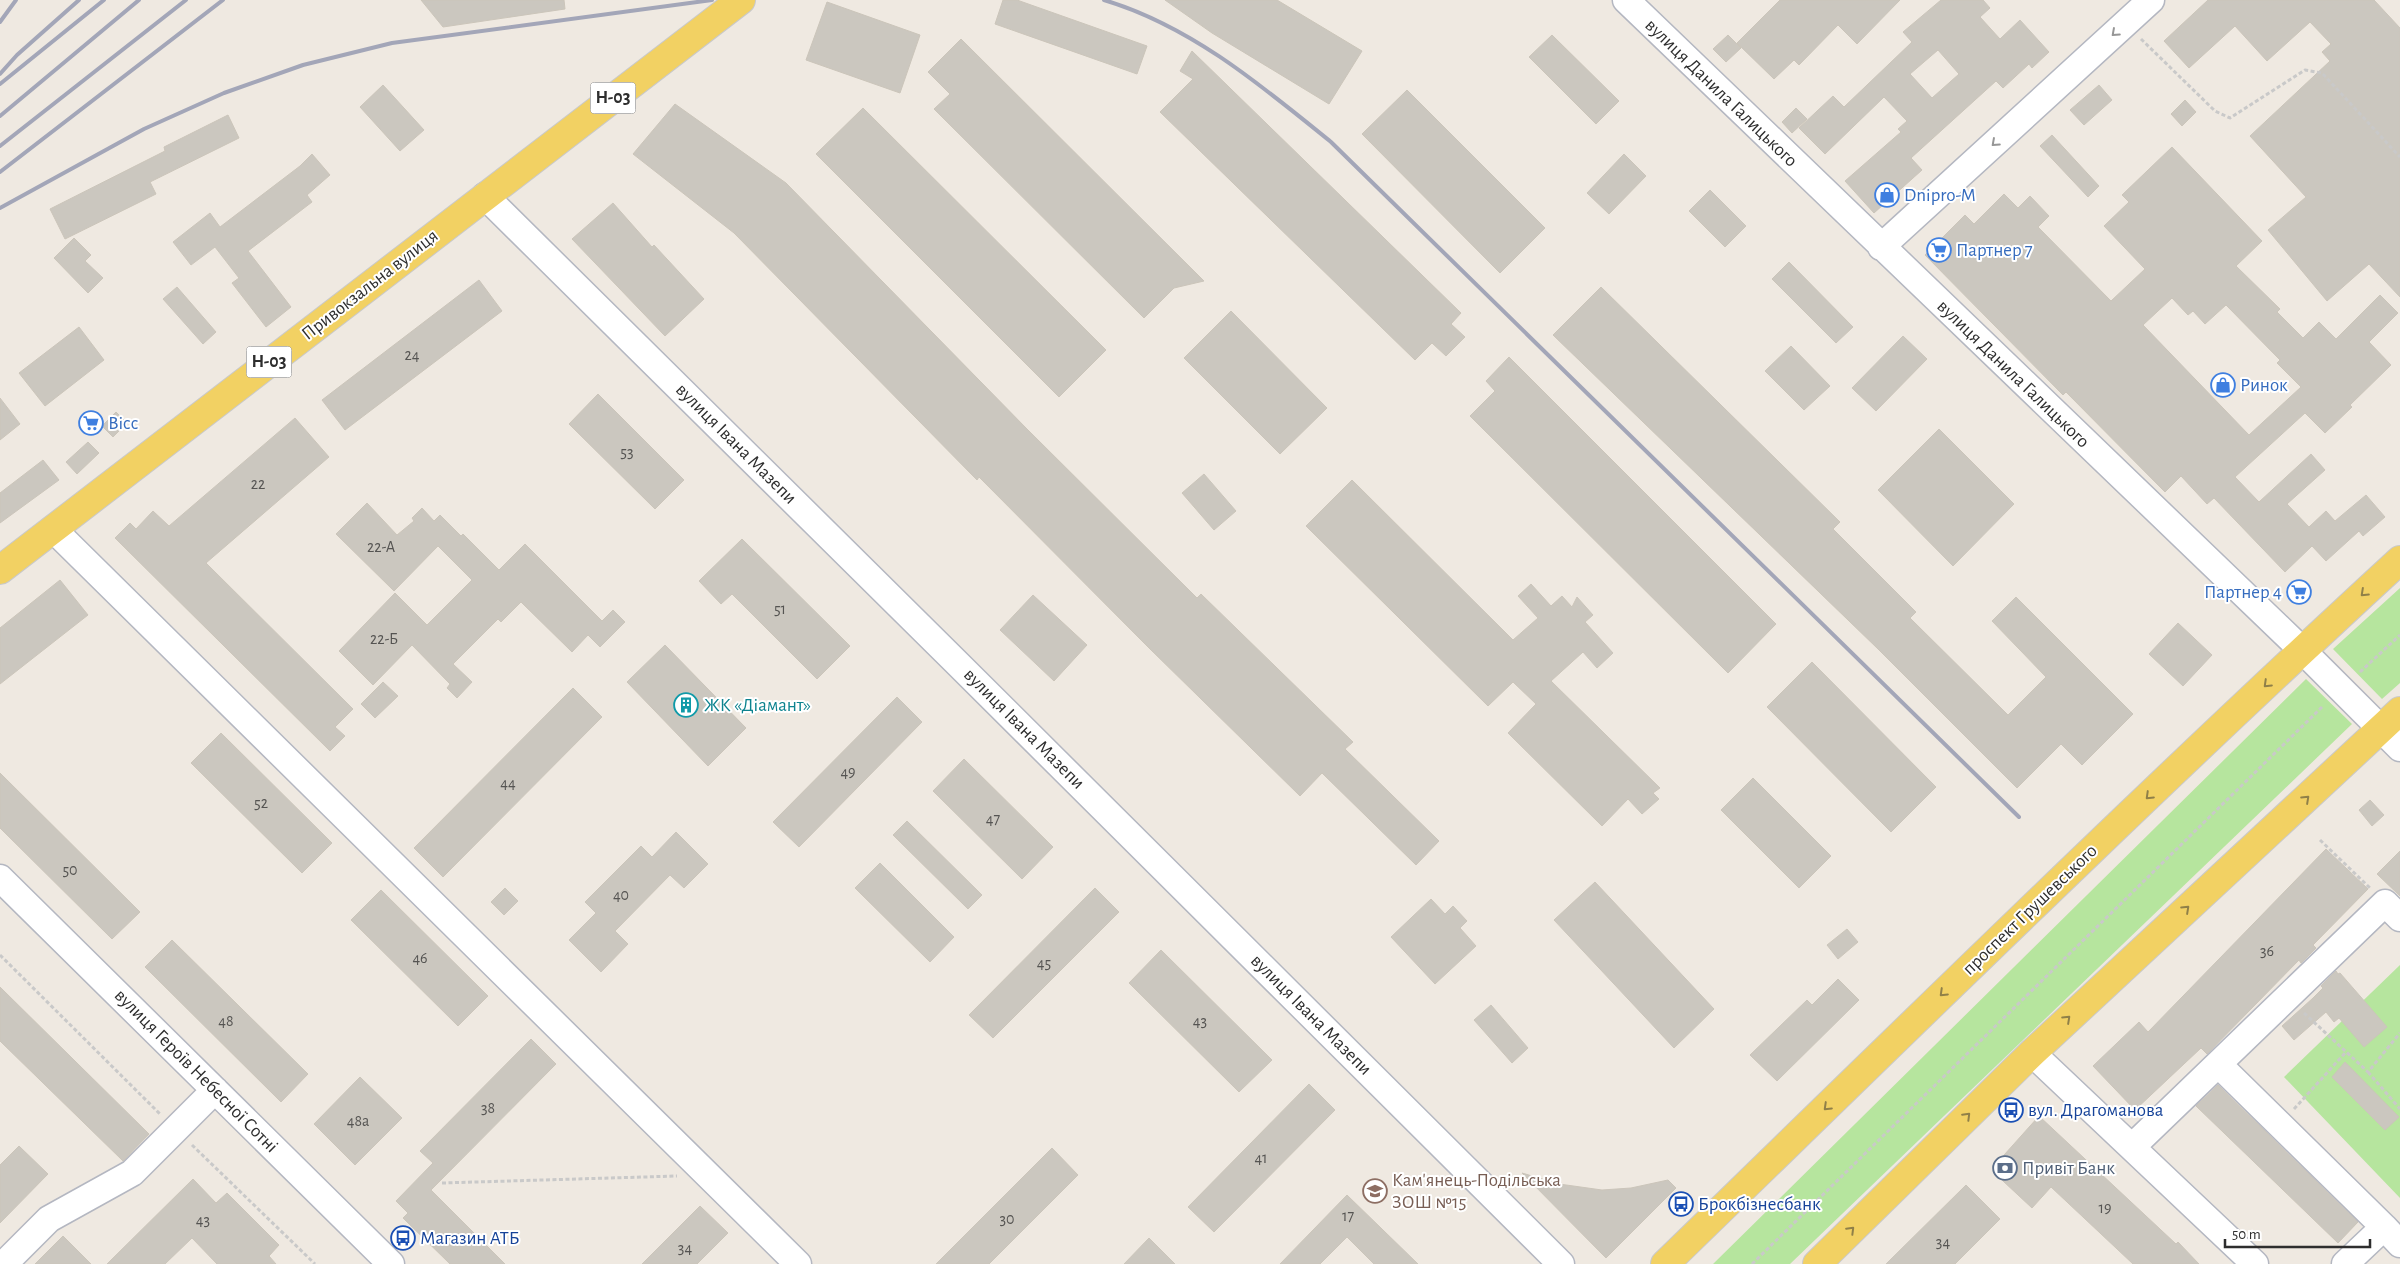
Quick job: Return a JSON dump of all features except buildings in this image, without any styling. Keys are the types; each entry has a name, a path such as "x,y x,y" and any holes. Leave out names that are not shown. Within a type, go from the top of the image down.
{"main road":[{"name":"Привокзальна вулиця","path":"0,570 741,0"},
{"name":"проспект Грушевського","path":"1665,1264 1961,976 2302,650 2400,560"},
{"path":"1817,1264 2032,1053 2400,711"}],"street":[{"name":"вулиця Данила Галицького","path":"1626,0 2302,650 2400,748"},
{"path":"1881,247 2151,0"},
{"name":"вулиця Івана Мазепи","path":"485,196 956,661 1561,1264"},
{"path":"54,528 798,1264"},
{"name":"вулиця Героїв Небесної Сотні","path":"0,878 391,1264"},
{"path":"2132,1147 2286,998 2392,910"},
{"path":"2032,1053 2256,1264"},
{"path":"2218,1064 2392,1235 2344,1264"},
{"path":"4,1264 49,1219 132,1173 215,1090"}],"path":[{"path":"2141,39 2215,111 2230,118 2305,70 2322,73 2400,157"},
{"path":"2360,672 2400,635"},
{"path":"1752,1264 2322,707"},
{"path":"2320,840 2392,910"},
{"path":"0,955 176,1130 315,1264"},
{"path":"2286,998 2368,1072 2400,1109"},
{"path":"2368,1072 2400,1033"},
{"path":"2280,1125 2346,1052"},
{"path":"442,1184 708,1175"}],"green space":[{"path":"2400,588 2400,683 2382,699 2333,649"},
{"path":"2306,679 2352,724 1790,1264 1713,1264"},
{"path":"2400,965 2400,1198 2284,1077"}],"railway":[{"path":"0,22 16,0"},
{"path":"0,74 17,55 79,0"},
{"path":"0,84 104,0"},
{"path":"0,116 139,0"},
{"path":"0,146 186,0"},
{"path":"0,172 223,0"},
{"path":"0,208 144,129 224,93 303,65 392,43 712,0"},
{"path":"1104,0 1136,11 1196,42 1252,79 1331,142 2019,817"}],"place":[{"name":"Dnipro-M","path":"1887,195"},
{"name":"Партнер 7","path":"1939,250"},
{"name":"Ринок","path":"2223,385"},
{"name":"Вісс","path":"91,423"},
{"name":"Партнер 4","path":"2299,592"},
{"name":"ЖК «Діамант»","path":"686,705"},
{"name":"вул. Драгоманова","path":"2011,1110"},
{"name":"Привіт Банк","path":"2005,1168"},
{"name":"Кам'янець-Подільська ЗОШ №15","path":"1375,1191"},
{"name":"Брокбізнесбанк","path":"1681,1204"},
{"name":"Магазин АТБ","path":"403,1238"}]}
